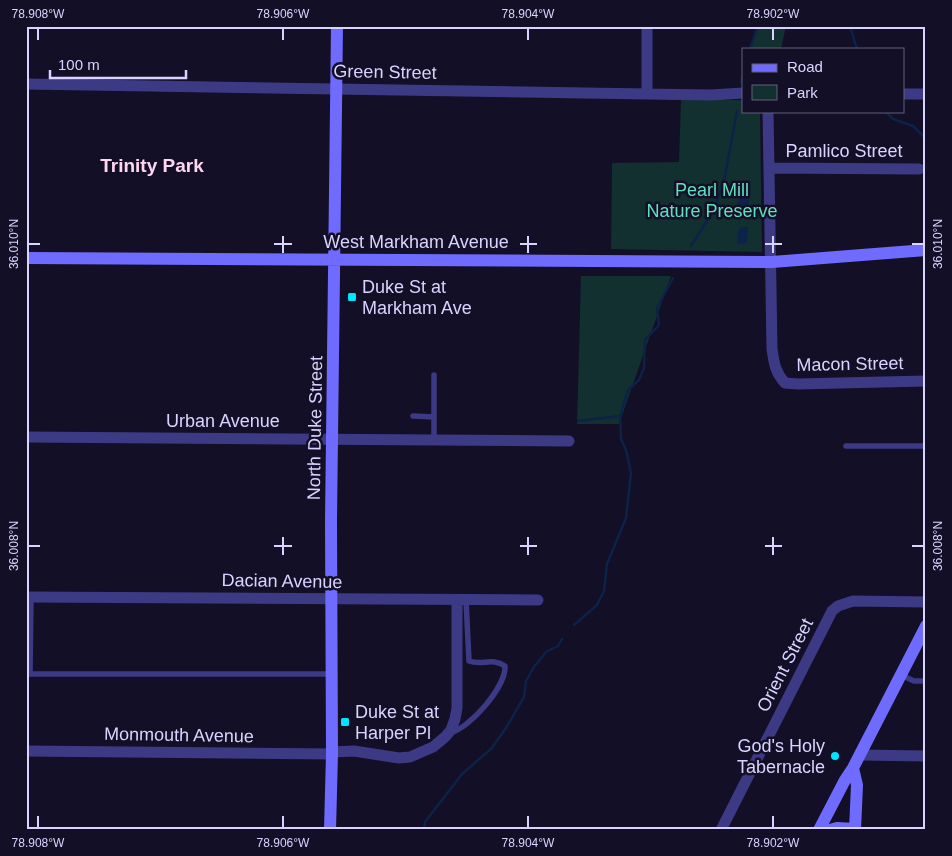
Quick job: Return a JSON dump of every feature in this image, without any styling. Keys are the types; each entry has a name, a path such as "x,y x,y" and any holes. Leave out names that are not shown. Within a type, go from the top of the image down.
{"street":[{"name":"North Duke Street","path":"330,830 335,268 333,259 335,252 337,26"},
{"path":"646,93 647,26"},
{"name":"Green Street","path":"26,84 722,95 742,93"},
{"path":"904,94 926,94"},
{"path":"768,112 772,262"},
{"name":"Pamlico Street","path":"769,168 919,169"},
{"name":"West Markham Avenue","path":"26,258 772,262 926,250"},
{"name":"Macon Street","path":"772,262 772,349 775,368 785,383 926,381"},
{"name":"Urban Avenue","path":"26,437 570,441"},
{"name":"Dacian Avenue","path":"29,597 538,600"},
{"path":"447,734 455,719 457,708 462,600"},
{"name":"Orient Street","path":"721,830 832,612 838,606 846,603 926,602"},
{"path":"820,830 926,626"},
{"name":"Monmouth Avenue","path":"26,751 332,753 347,751 399,758 410,757 432,747 447,734"},
{"path":"860,755 926,756"},
{"path":"830,830 837,828 855,830 857,784 853,768"}],"lane":[{"path":"434,375 434,440"},
{"path":"413,416 434,417"},
{"path":"846,446 926,446"},
{"path":"29,597 28,674 331,674"},
{"path":"447,734 458,731 471,721 496,691 505,672 505,666 498,661 473,663 469,661 462,600"},
{"path":"901,674 914,681 926,681"}],"green space":[{"path":"756,26 786,26 781,48 751,48"},
{"name":"Pearl Mill Nature Preserve","path":"681,100 742,100 742,112 760,112 762,252 611,249 612,163 679,162"},
{"path":"581,276 671,276 619,424 577,424"}],"water":[{"path":"746,190 749,195 748,204 744,217 740,217 737,216 737,205 742,191"},
{"path":"741,227 748,227 747,243 739,244 737,242 738,231"}],"waterway":[{"path":"750,48 758,26"},
{"path":"850,26 857,48"},
{"path":"741,82 742,78"},
{"path":"691,246 715,208 725,176 737,111"},
{"path":"886,112 893,119 913,126 926,139"},
{"path":"574,625 597,605 604,591 607,564 626,518 631,473 626,450 621,439 620,416 628,390 639,380 644,368 645,340 659,325 657,308 673,278"},
{"path":"578,421 620,416"},
{"path":"424,830 425,822 462,774 491,749 524,697 526,681 534,667 546,652 558,646 562,639"}],"place":[{"name":"Duke St at Markham Ave","path":"352,297"},
{"name":"Duke St at Harper Pl","path":"345,722"},
{"name":"God's Holy Tabernacle","path":"835,756"}],"district":[{"name":"Trinity Park","path":"152,165"}]}
